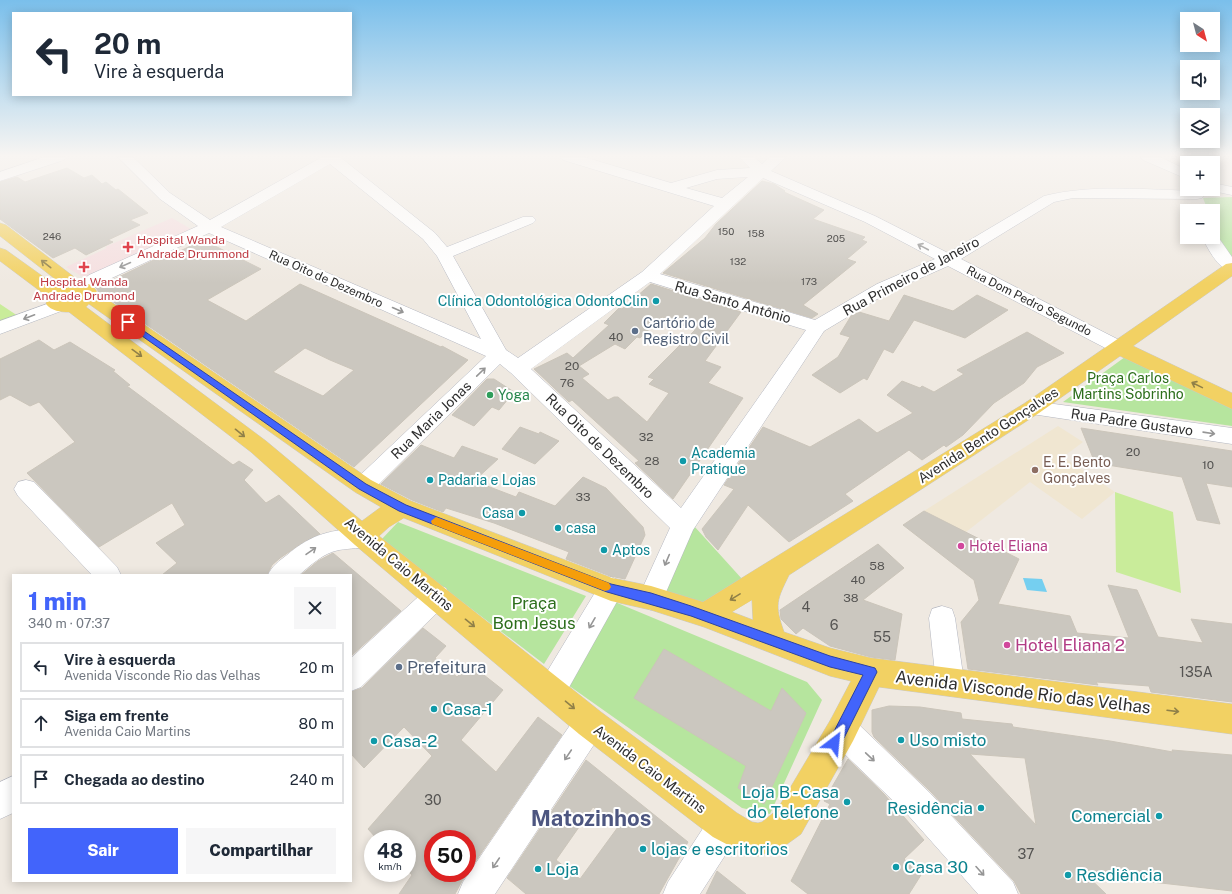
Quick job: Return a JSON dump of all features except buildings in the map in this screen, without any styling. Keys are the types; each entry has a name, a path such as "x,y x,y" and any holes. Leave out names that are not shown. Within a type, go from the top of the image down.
{"main road":[{"name":"Avenida Caio Martins","path":"0,228 73,296 334,510 364,538 552,690 590,723 725,825 747,837 763,840 776,833 789,822 842,730 871,672"},
{"name":"Avenida Caio Martins","path":"0,253 73,296 363,486 403,508 611,589"},
{"name":"Avenida Bento Gonçalves","path":"705,615 1032,408 1120,348 1232,267"},
{"path":"1120,348 1232,402"},
{"path":"364,538 379,520 403,508"},
{"name":"Avenida Bento Gonçalves","path":"774,641 766,620 763,602 769,586 780,568"},
{"name":"Avenida Visconde Rio das Velhas","path":"611,589 651,598 705,615 830,662 871,672 1232,719"}],"street":[{"name":"Rua Oito de Dezembro","path":"169,199 208,227 499,354 518,368 683,525"},
{"path":"0,328 73,296 95,278 208,227 258,199"},
{"path":"382,199 428,236 444,254 499,354"},
{"path":"708,199 725,204"},
{"path":"518,368 648,276 731,199"},
{"name":"Rua Dom Pedro Segundo","path":"824,199 870,219 1120,348"},
{"name":"Rua Primeiro de Janeiro","path":"651,598 683,525 817,327 883,288 948,260 1027,211 1050,199"},
{"path":"444,254 528,220"},
{"path":"1214,244 1232,267"},
{"name":"Rua Santo Antônio","path":"648,276 817,327"},
{"name":"Rua Maria Jonas","path":"363,486 499,354"},
{"name":"Rua Padre Gustavo","path":"1032,408 1232,436"},
{"path":"26,489 107,574"},
{"path":"282,574 322,543 336,540 364,538"},
{"path":"552,690 611,589"},
{"path":"352,676 437,596"},
{"path":"942,618 950,682"},
{"path":"475,894 590,723"},
{"path":"842,730 919,804 1001,894"},
{"path":"0,803 12,793"},
{"path":"680,894 725,825"}],"shaded area":[{"name":"Hospital Wanda Andrade Drummond","path":"172,218 191,229 85,278 66,267 107,248 105,247"},
{"name":"E. E. Bento Gonçalves","path":"1058,426 1083,442 1063,457 1115,492 1082,519 1030,482 966,532 924,511"}],"green space":[{"path":"1203,199 1232,199 1232,257 1228,260 1220,240 1220,204 1205,204"},
{"path":"0,304 21,318 0,326"},
{"name":"Praça Carlos Martins Sobrinho","path":"1125,357 1232,409 1232,426 1063,402"},
{"path":"1115,492 1173,512 1181,593 1116,572"},
{"name":"Praça Bom Jesus","path":"398,522 586,596 544,664 381,540"},
{"path":"694,526 743,580 706,605 664,591"},
{"path":"615,602 807,682 822,700 770,814 742,808 568,685"}],"water":[{"path":"1023,578 1042,579 1047,592 1027,590"}],"slow traffic":[{"path":"436,521 514,550 605,587"}],"place":[{"name":"Hospital Wanda Andrade Drummond","path":"128,247"},
{"name":"Hospital Wanda Andrade Drumond","path":"84,267"},
{"name":"Clínica Odontológica OdontoClin","path":"656,301"},
{"name":"Cartório de Registro Civil","path":"635,331"},
{"name":"Yoga","path":"490,395"},
{"name":"Academia Pratique","path":"683,461"},
{"name":"E. E. Bento Gonçalves","path":"1035,470"},
{"name":"Padaria e Lojas","path":"430,480"},
{"name":"Casa","path":"522,513"},
{"name":"casa","path":"558,528"},
{"name":"Hotel Eliana","path":"961,546"},
{"name":"Aptos","path":"604,550"},
{"name":"Hotel Eliana 2","path":"1007,645"},
{"name":"Prefeitura","path":"399,667"},
{"name":"Casa-1","path":"434,709"},
{"name":"Uso misto","path":"901,740"},
{"name":"Casa-2","path":"374,741"},
{"name":"Loja B - Casa do Telefone","path":"847,802"},
{"name":"Residência","path":"981,808"},
{"name":"Comercial","path":"1159,816"},
{"name":"lojas e escritorios","path":"643,849"},
{"name":"Casa 30","path":"896,867"},
{"name":"Loja","path":"538,869"},
{"name":"Resdiência","path":"1068,875"}],"district":[{"name":"Matozinhos","path":"591,818"}],"route":[{"path":"128,322 363,486 403,508 611,589 651,598 705,615 830,662 871,672 834,743"}]}
